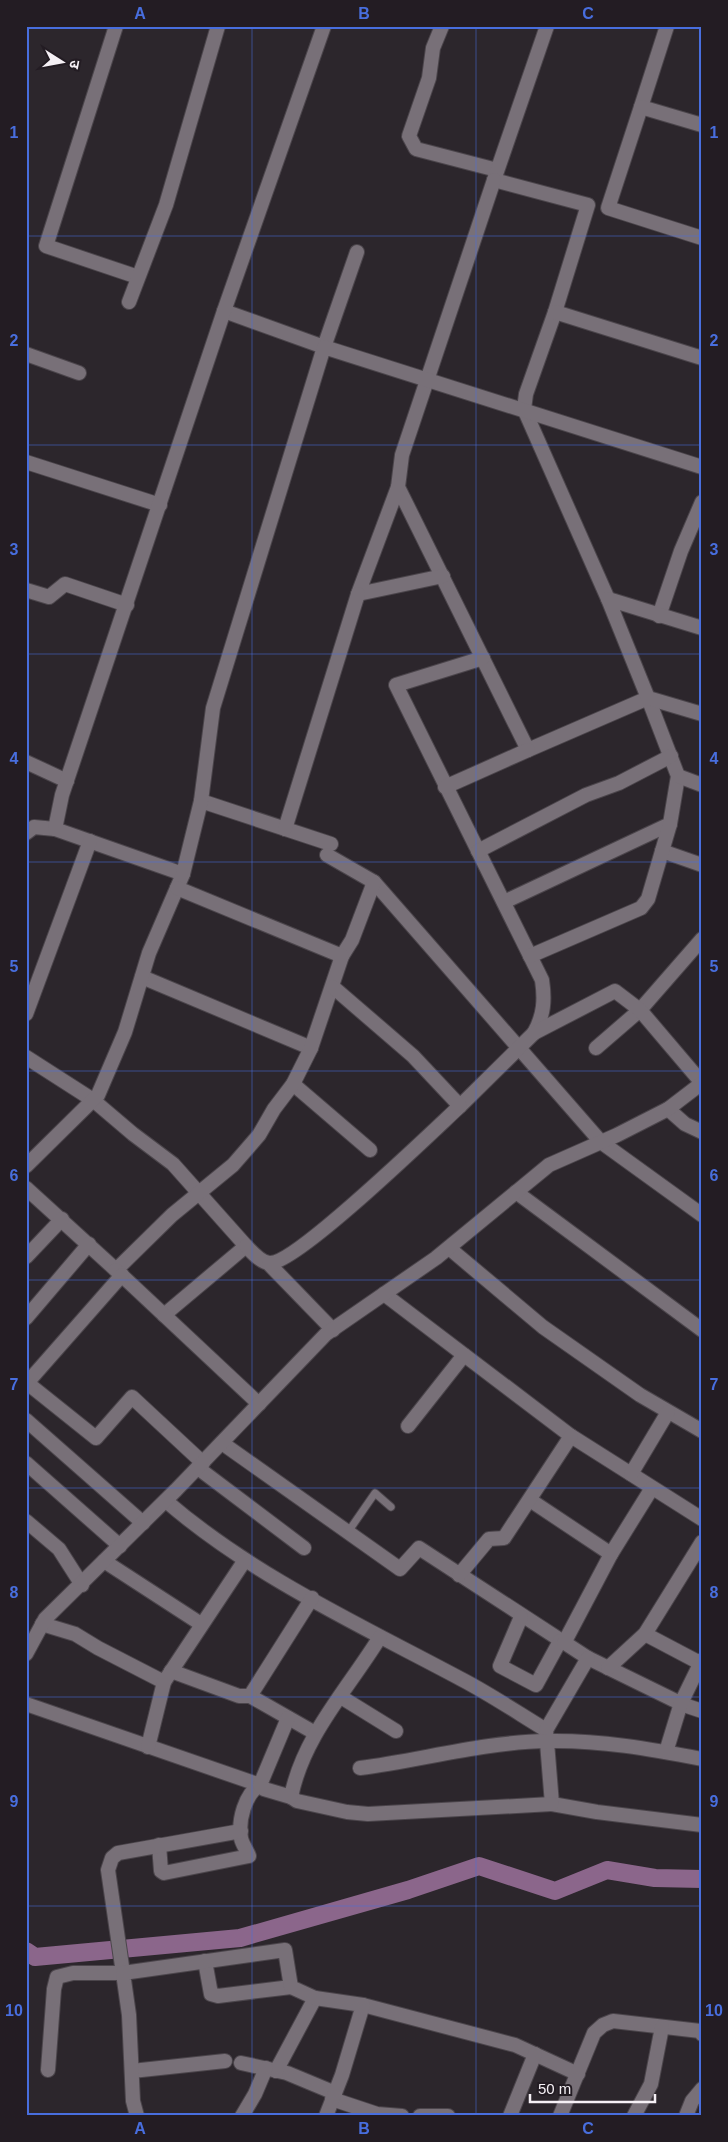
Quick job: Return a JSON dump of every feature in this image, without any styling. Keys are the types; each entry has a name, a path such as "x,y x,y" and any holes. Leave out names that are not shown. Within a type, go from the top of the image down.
{"street":[{"path":"116,26 46,246 138,277"},
{"path":"129,302 166,204 218,26"},
{"path":"55,829 67,781 224,311 324,26"},
{"path":"442,26 433,48 429,78 409,136 416,148 588,205 608,208 702,238"},
{"path":"285,829 358,594 398,487 402,455 426,381 547,26"},
{"path":"608,208 667,26"},
{"path":"641,107 702,125"},
{"path":"530,956 641,908 648,899 670,824 678,776 608,599 524,409 526,394 555,312 588,205"},
{"path":"26,1166 98,1094 125,1032 150,953 183,874 201,801 214,708 324,347 357,252"},
{"path":"224,311 426,381 524,409 702,467"},
{"path":"555,312 702,358"},
{"path":"26,354 79,373"},
{"path":"26,462 160,505"},
{"path":"398,487 528,750"},
{"path":"659,616 681,551 702,502"},
{"path":"358,594 443,576"},
{"path":"26,590 49,597 65,584 127,605"},
{"path":"608,599 702,628"},
{"path":"269,1264 293,1252 362,1197 519,1048 534,1033 540,1022 545,999 542,980 396,685 483,658"},
{"path":"445,787 648,698 702,714"},
{"path":"478,851 586,795 619,782 671,756"},
{"path":"26,762 67,781"},
{"path":"678,776 702,784"},
{"path":"201,801 285,829 329,850 374,882 601,1142 702,1215"},
{"path":"504,902 670,824"},
{"path":"26,833 34,827 55,829 183,874"},
{"path":"26,1014 90,841"},
{"path":"662,851 702,865"},
{"path":"304,1548 201,1465 132,1397 96,1438 27,1382 119,1273 172,1215 233,1165 259,1134 274,1109 293,1084 311,1048 342,956 352,940 374,882"},
{"path":"177,888 342,956"},
{"path":"596,1048 640,1010 702,939"},
{"path":"142,977 311,1048"},
{"path":"332,987 412,1056 460,1106"},
{"path":"26,1654 42,1624 166,1501 332,1330 449,1248 549,1165 668,1109 702,1083 640,1010 615,990 534,1033"},
{"path":"26,1057 93,1100 173,1164 246,1246 259,1259 269,1264 332,1330"},
{"path":"293,1084 370,1150"},
{"path":"668,1109 685,1124 702,1132"},
{"path":"26,1188 62,1218 259,1404"},
{"path":"516,1192 702,1330"},
{"path":"26,1257 62,1218"},
{"path":"26,1318 89,1244"},
{"path":"164,1315 246,1246"},
{"path":"449,1248 543,1327 668,1412 702,1431"},
{"path":"384,1294 571,1436 702,1519"},
{"path":"408,1426 464,1355"},
{"path":"631,1474 668,1412"},
{"path":"26,1420 143,1523"},
{"path":"459,1575 489,1539 504,1538 571,1436"},
{"path":"222,1443 400,1569 419,1548 521,1617 588,1658 681,1704 702,1711"},
{"path":"26,1462 120,1546"},
{"path":"521,1617 500,1666 536,1684 562,1642 611,1554 652,1488"},
{"path":"530,1500 611,1554"},
{"path":"166,1501 194,1525 245,1560 380,1637 464,1680 546,1735"},
{"path":"26,1521 59,1549 82,1585"},
{"path":"608,1668 645,1634 697,1559 702,1542"},
{"path":"148,1747 168,1677 201,1624 245,1560"},
{"path":"104,1561 201,1624"},
{"path":"250,1696 312,1598"},
{"path":"42,1624 75,1634 168,1677 239,1696 250,1696 315,1733"},
{"path":"645,1634 701,1661 681,1704 666,1752"},
{"path":"291,1797 302,1756 315,1733 380,1637"},
{"path":"552,1804 546,1735 588,1658"},
{"path":"341,1697 396,1731"},
{"path":"26,1704 260,1785 264,1789 291,1797 297,1801 347,1812 368,1814 552,1804 596,1812 702,1824"},
{"path":"159,1845 160,1871 164,1873 249,1856 241,1838 242,1819 247,1801 251,1790 260,1785 288,1718"},
{"path":"360,1768 546,1735 608,1743 702,1759"},
{"path":"137,2116 133,2101 129,2016 108,1870 112,1858 118,1853 241,1831"},
{"path":"48,2070 54,1989 57,1977 122,1968 205,1961 284,1950 291,1987"},
{"path":"205,1961 210,1994 218,1996 291,1987 315,1998 362,2005 515,2046 578,2074"},
{"path":"242,2116 315,1998"},
{"path":"326,2116 362,2005"},
{"path":"560,2116 594,2033 603,2025 613,2022 700,2031 702,2034"},
{"path":"634,2116 651,2084 662,2027"},
{"path":"510,2116 534,2054"},
{"path":"132,2071 225,2061"},
{"path":"241,2063 271,2070 377,2114 402,2116"},
{"path":"686,2116 692,2101 702,2089"},
{"path":"420,2116 448,2116"}],"lane":[{"path":"348,1532 375,1493 391,1507"}],"waterway":[{"path":"26,1951 35,1957 240,1938 408,1890 479,1866 555,1891 607,1870 655,1878 702,1879"}]}
